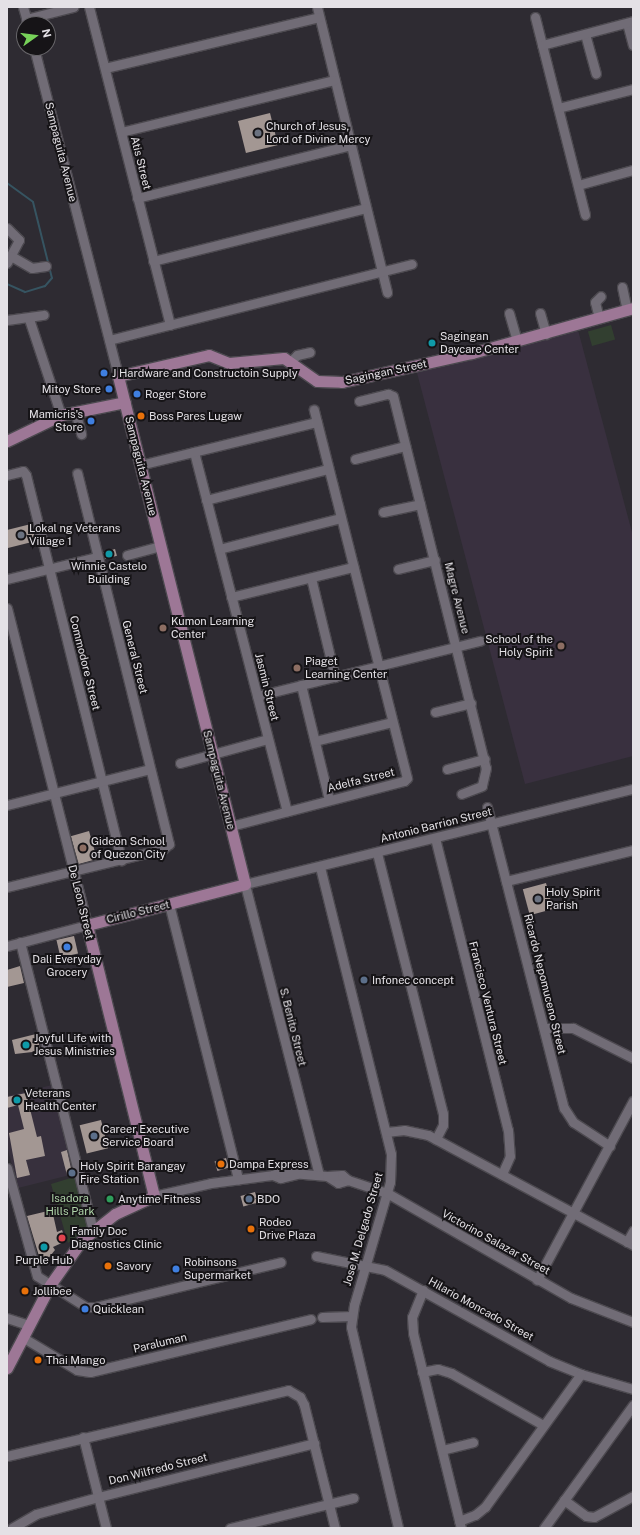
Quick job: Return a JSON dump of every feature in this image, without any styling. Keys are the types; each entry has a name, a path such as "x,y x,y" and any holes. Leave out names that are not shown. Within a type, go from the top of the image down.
{"main road":[{"name":"Sagingan Street","path":"291,361 305,375 317,380 342,382 546,334 630,309"},
{"path":"118,376 209,356 229,363 276,358 291,361"},
{"name":"Sampaguita Avenue","path":"118,376 215,753 245,884"},
{"path":"7,440 61,415 125,402"},
{"name":"Cirillo Street","path":"87,925 245,884"},
{"name":"De Leon Street","path":"87,925 154,1196"},
{"path":"7,1368 50,1285 72,1252 93,1230 114,1214 154,1196"}],"street":[{"path":"43,16 73,7"},
{"name":"Atis Street","path":"89,7 170,325"},
{"path":"317,7 387,293"},
{"path":"104,68 319,17"},
{"path":"535,17 585,215"},
{"path":"542,45 630,22 633,45"},
{"path":"585,34 596,74"},
{"name":"Sampaguita Avenue","path":"36,56 118,376"},
{"path":"121,132 334,80"},
{"path":"558,108 633,89"},
{"path":"138,198 350,144"},
{"path":"578,185 633,170"},
{"path":"153,261 366,208"},
{"path":"7,228 19,237 9,259 32,268 46,266"},
{"path":"109,340 412,264"},
{"path":"622,287 630,309"},
{"path":"599,318 595,302 601,296"},
{"path":"509,313 517,341"},
{"path":"540,313 546,334"},
{"path":"7,320 29,319 44,315"},
{"path":"29,319 61,415"},
{"path":"291,361 297,355 310,352"},
{"name":"Magre Avenue","path":"360,401 391,394 435,560 485,759 485,782 478,789 461,794"},
{"name":"Adelfa Street","path":"231,826 406,779 314,410"},
{"path":"75,411 81,434"},
{"path":"140,465 316,422"},
{"path":"355,459 405,446"},
{"name":"Jasmin Street","path":"194,452 286,812"},
{"path":"206,500 328,469"},
{"name":"Commodore Street","path":"7,475 25,472 121,860"},
{"name":"General Street","path":"77,472 168,840 167,847 121,860"},
{"path":"383,512 420,504"},
{"path":"219,549 341,518"},
{"path":"127,555 161,546"},
{"path":"7,579 98,557"},
{"path":"398,569 435,560"},
{"path":"231,597 353,568"},
{"path":"311,578 335,677"},
{"name":"De Leon Street","path":"7,608 87,925"},
{"path":"257,696 480,641"},
{"path":"301,685 329,800"},
{"path":"435,712 471,703"},
{"path":"314,741 392,722"},
{"path":"180,763 268,739"},
{"path":"447,769 485,759"},
{"path":"7,805 150,769"},
{"name":"Antonio Barrion Street","path":"245,884 320,867 633,789"},
{"name":"Ricardo Nepomuceno Street","path":"487,807 567,1115 580,1127 610,1146"},
{"name":"Francisco Ventura Street","path":"435,838 508,1130 510,1156 502,1174"},
{"path":"506,881 633,850"},
{"path":"377,853 443,1114 443,1124 436,1139"},
{"path":"7,887 121,860"},
{"name":"Jose M. Delgado Street","path":"320,867 386,1132 392,1168 387,1193 365,1263 352,1316 352,1339 398,1528"},
{"name":"S. Benito Street","path":"245,884 323,1176"},
{"path":"169,904 238,1179"},
{"name":"Cirillo Street","path":"7,946 87,925"},
{"path":"20,942 93,1230"},
{"path":"544,1028 573,1028 633,1058"},
{"path":"537,1280 633,1101"},
{"path":"386,1132 414,1130 436,1139 630,1244 633,1231"},
{"path":"7,1168 33,1270 38,1278 86,1307 95,1307 281,1262"},
{"name":"Victorino Salazar Street","path":"154,1196 238,1179 273,1176 280,1178 297,1174 323,1176 339,1174 348,1180 387,1193 537,1280 589,1306 633,1322"},
{"name":"Hilario Moncado Street","path":"316,1256 365,1263 385,1270 549,1360 581,1374 633,1389"},
{"path":"423,1290 412,1317 422,1372 460,1524 485,1507 581,1374"},
{"path":"322,1317 352,1316"},
{"path":"7,1318 28,1325"},
{"name":"Paraluman","path":"22,1337 77,1370 90,1372 311,1319"},
{"path":"422,1372 438,1369 451,1373 543,1425"},
{"path":"7,1456 281,1390 295,1392 304,1405 334,1528"},
{"path":"544,1528 633,1405"},
{"path":"82,1437 106,1528"},
{"path":"442,1450 473,1442"},
{"name":"Don Wilfredo Street","path":"12,1528 36,1514 314,1443"},
{"path":"564,1500 586,1516 594,1518 633,1496"},
{"path":"230,1528 353,1498"}],"shaded area":[{"name":"School of the Holy Spirit","path":"578,330 633,536 633,756 525,784 416,369"},
{"path":"52,1085 74,1174 18,1188 7,1146 7,1096"}],"green space":[{"path":"611,325 615,339 592,346 588,332"},
{"name":"Isadora Hills Park","path":"74,1177 89,1227 68,1243 51,1184"}],"building":[{"name":"Church of Jesus, Lord of Divine Mercy","path":"270,113 278,145 246,153 238,121"},
{"name":"Lokal ng Veterans Village 1","path":"31,524 36,541 8,548 7,530"},
{"name":"Winnie Castelo Building","path":"115,549 117,556 105,559 103,552"},
{"name":"Gideon School of Quezon City","path":"89,831 97,859 79,864 71,836"},
{"name":"Holy Spirit Parish","path":"546,883 553,909 530,915 523,889"},
{"name":"Dali Everyday Grocery","path":"74,936 78,954 61,958 56,940"},
{"path":"20,966 24,983 7,987 7,970"},
{"name":"Joyful Life with Jesus Ministries","path":"36,1034 41,1051 15,1054 12,1040"},
{"path":"26,1093 37,1137 41,1136 45,1156 26,1160 30,1175 17,1178 9,1133 24,1129 18,1105 7,1108 7,1097"},
{"name":"Career Executive Service Board","path":"101,1120 108,1148 87,1153 80,1125"},
{"path":"67,1150 72,1173 67,1175 61,1152"},
{"name":"Dampa Express","path":"226,1158 229,1168 217,1171 215,1162"},
{"name":"BDO","path":"255,1192 258,1203 243,1207 241,1196"},
{"path":"52,1210 57,1232 62,1230 66,1241 53,1247 55,1250 42,1266 27,1216"}],"waterway":[{"path":"7,183 33,202 52,278 45,286 25,292 7,284"}],"place":[{"name":"Church of Jesus, Lord of Divine Mercy","path":"258,133"},
{"name":"Sagingan Daycare Center","path":"432,343"},
{"name":"J Hardware and Constructoin Supply","path":"104,373"},
{"name":"Mitoy Store","path":"109,389"},
{"name":"Roger Store","path":"137,394"},
{"name":"Boss Pares Lugaw","path":"141,416"},
{"name":"Mamicris's Store","path":"91,421"},
{"name":"Lokal ng Veterans Village 1","path":"21,535"},
{"name":"Winnie Castelo Building","path":"109,554"},
{"name":"Kumon Learning Center","path":"163,628"},
{"name":"School of the Holy Spirit","path":"561,646"},
{"name":"Piaget Learning Center","path":"297,668"},
{"name":"Gideon School of Quezon City","path":"83,848"},
{"name":"Holy Spirit Parish","path":"538,899"},
{"name":"Dali Everyday Grocery","path":"67,947"},
{"name":"Infonec concept","path":"364,980"},
{"name":"Joyful Life with Jesus Ministries","path":"26,1045"},
{"name":"Veterans Health Center","path":"17,1100"},
{"name":"Career Executive Service Board","path":"94,1136"},
{"name":"Dampa Express","path":"221,1164"},
{"name":"Holy Spirit Barangay Fire Station","path":"72,1173"},
{"name":"Anytime Fitness","path":"110,1199"},
{"name":"BDO","path":"249,1199"},
{"name":"Rodeo Drive Plaza","path":"251,1229"},
{"name":"Family Doc Diagnostics Clinic","path":"62,1238"},
{"name":"Purple Hub","path":"44,1247"},
{"name":"Savory","path":"108,1266"},
{"name":"Robinsons Supermarket","path":"176,1269"},
{"name":"Jollibee","path":"25,1291"},
{"name":"Quicklean","path":"85,1309"},
{"name":"Thai Mango","path":"38,1360"}]}
